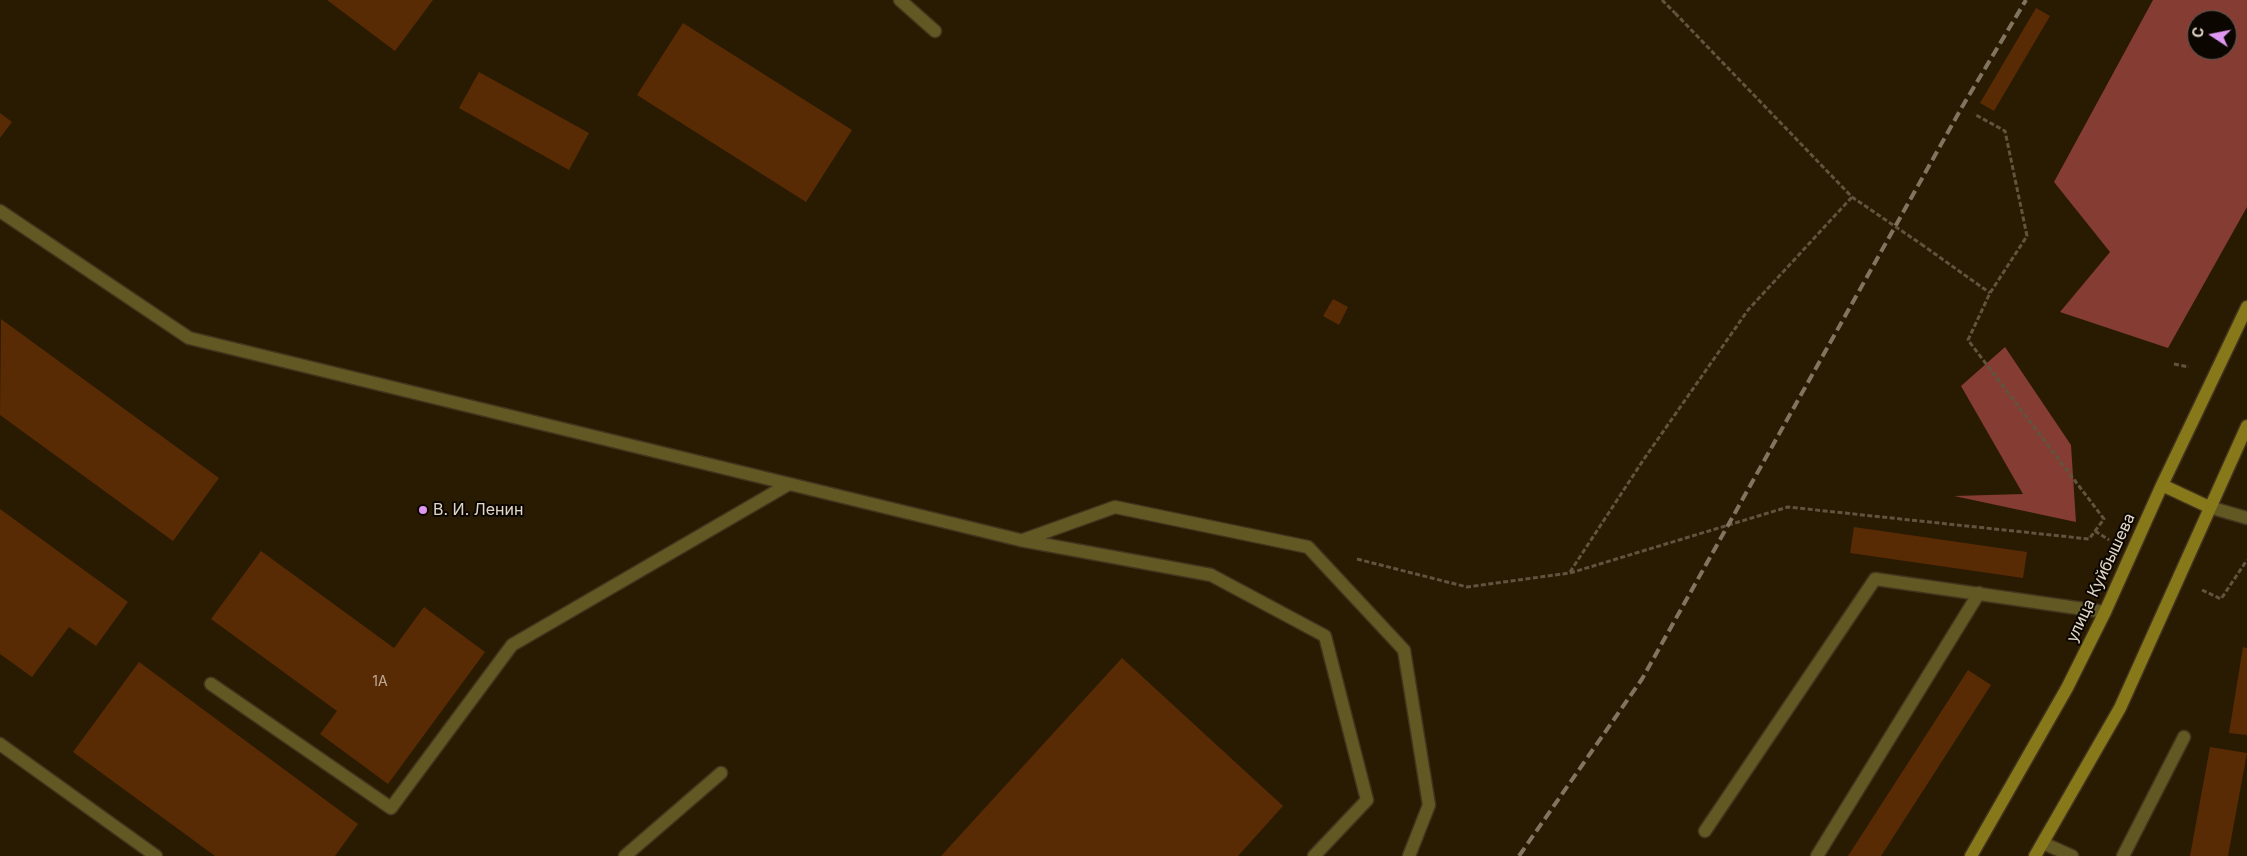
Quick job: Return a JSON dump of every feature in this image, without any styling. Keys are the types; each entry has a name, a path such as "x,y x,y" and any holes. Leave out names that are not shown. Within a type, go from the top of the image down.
{"main road":[{"name":"улица Куйбышева","path":"1971,856 2067,688 2105,612 2162,485 2247,307"},
{"path":"2035,856 2120,708 2247,426"},
{"path":"2162,485 2209,507"}],"street":[{"path":"900,0 935,31"},
{"path":"0,211 189,338 1020,540 1210,575 1325,636 1367,800 1314,856"},
{"path":"211,684 391,808 512,645 789,484"},
{"path":"1020,540 1114,507 1308,547 1404,650 1429,805 1409,856"},
{"path":"2209,507 2247,518"},
{"path":"1705,831 1875,579 2105,612"},
{"path":"1816,856 1979,594"},
{"path":"2123,856 2184,737"},
{"path":"0,744 156,856"},
{"path":"625,856 721,772"},
{"path":"2043,842 2072,856"}],"path":[{"path":"1662,0 1852,198 1990,293"},
{"path":"1354,559 1467,587 1570,573 1788,507 2089,539 2104,519 1968,340 1990,293 2027,236 2004,131 1974,114"},
{"path":"1570,573 1644,459 1748,310 1852,198"}],"shaded area":[{"path":"2153,0 2247,0 2247,207 2168,348 2060,312 2110,252 2054,182"},
{"path":"2005,347 2071,445 2076,522 1954,496 2023,494 1961,386"}],"building":[{"path":"327,0 433,0 395,51"},
{"path":"2036,8 2050,16 1994,111 1980,103"},
{"path":"683,23 852,130 806,202 637,95"},
{"path":"479,72 589,133 569,170 459,108"},
{"path":"0,113 12,122 0,138"},
{"path":"1333,299 1348,307 1339,325 1323,316"},
{"path":"1,319 219,478 173,541 0,415"},
{"path":"0,509 128,602 96,646 69,627 32,677 0,654"},
{"path":"1854,527 2027,552 2023,578 1850,553"},
{"path":"261,551 394,648 424,607 485,652 388,784 320,734 337,711 211,619"},
{"path":"2243,647 2247,648 2247,735 2229,733"},
{"path":"1122,658 1283,806 1238,856 941,856"},
{"path":"139,662 358,824 335,856 215,856 73,752"},
{"path":"1968,670 1991,685 1881,856 1848,856"},
{"path":"2210,747 2247,753 2228,856 2190,856"}],"railway":[{"path":"1519,856 1642,679 1962,107 2026,0"}],"place":[{"name":"В. И. Ленин","path":"423,510"}]}
